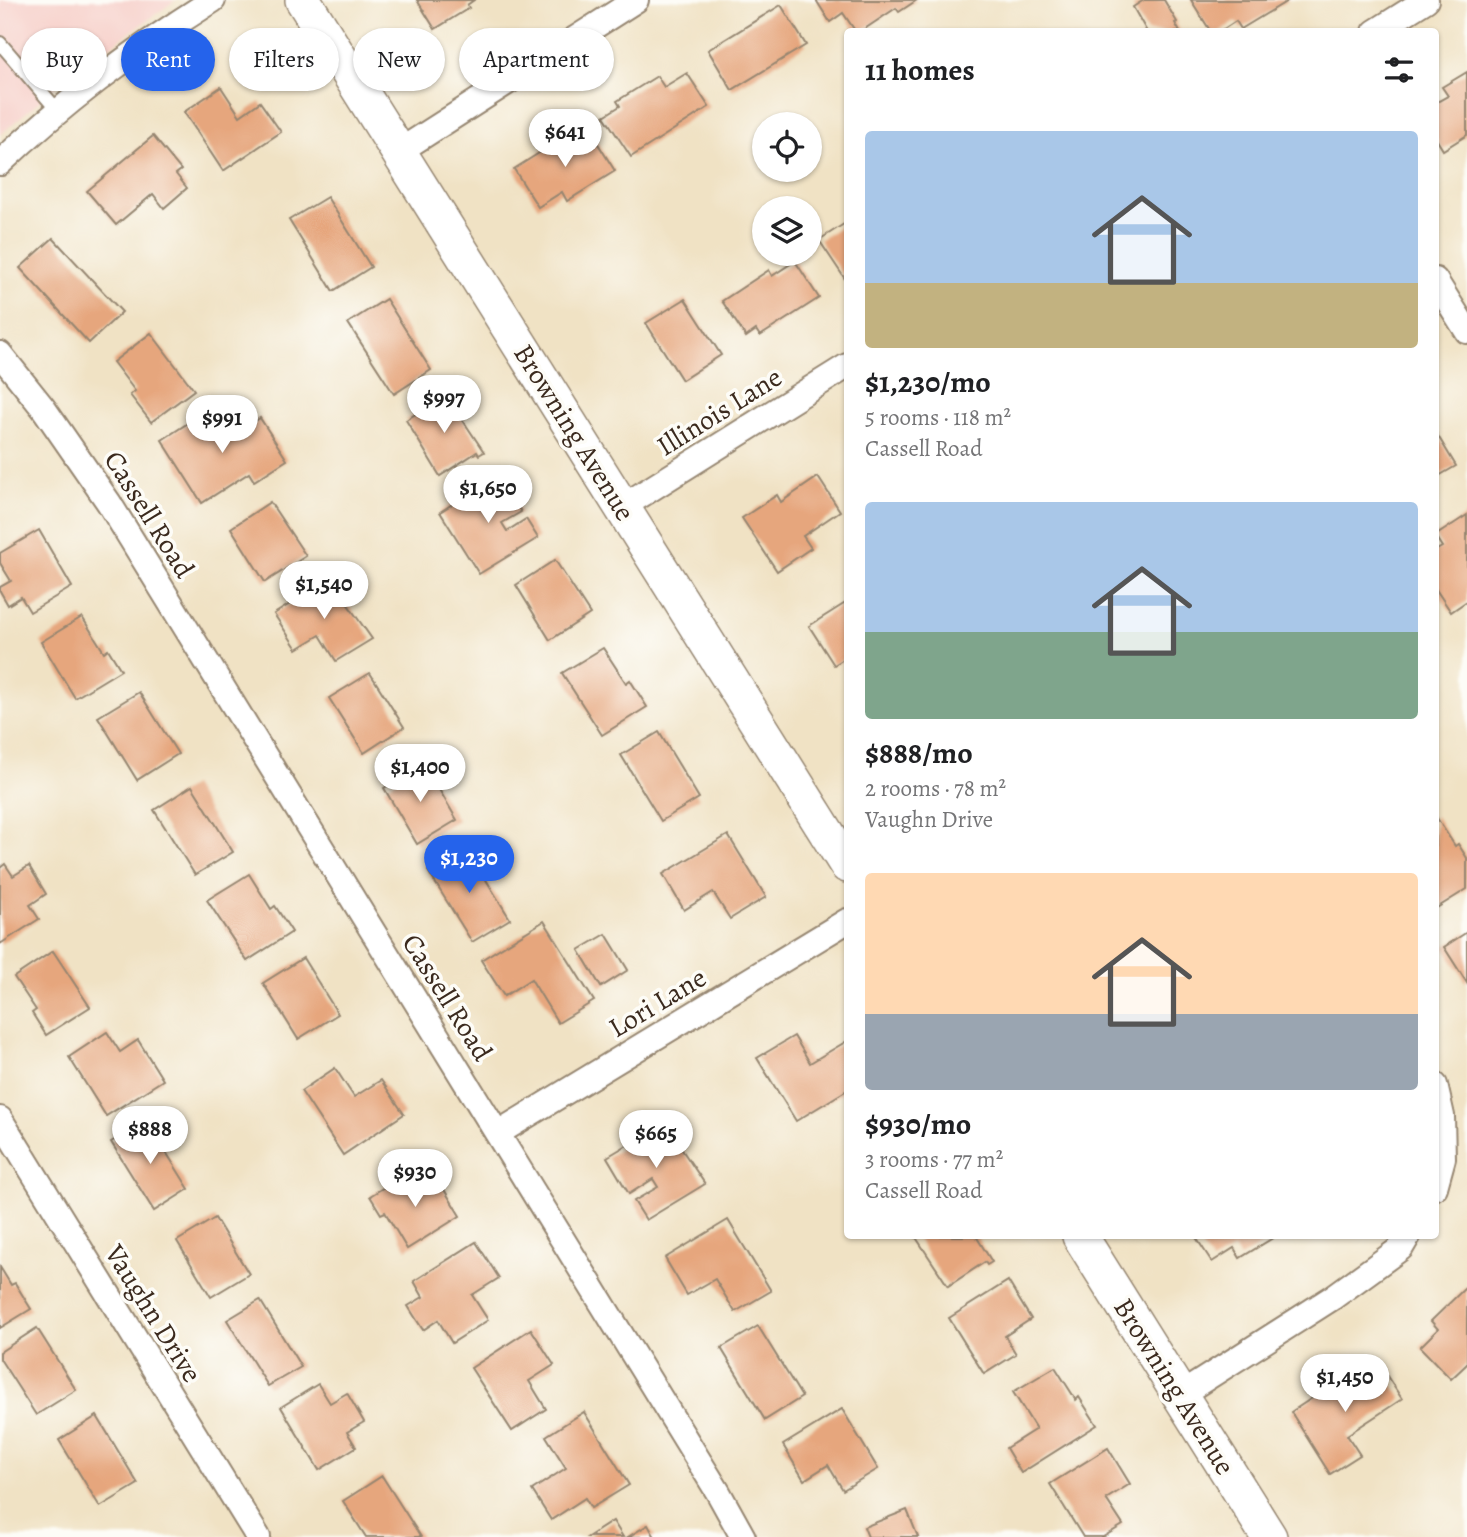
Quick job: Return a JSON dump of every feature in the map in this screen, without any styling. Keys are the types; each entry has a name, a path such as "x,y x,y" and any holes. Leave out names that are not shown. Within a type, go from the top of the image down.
{"street":[{"path":"0,163 58,111 150,41 213,0"},
{"name":"Browning Avenue","path":"303,0 844,860"},
{"path":"398,152 636,0"},
{"path":"1381,28 1426,0"},
{"path":"1439,286 1467,331"},
{"name":"Cassell Road","path":"0,354 52,419 109,503 498,1133 743,1537"},
{"name":"Illinois Lane","path":"622,507 844,368"},
{"name":"Lori Lane","path":"498,1133 844,923"},
{"path":"1439,1103 1443,1158 1439,1172"},
{"name":"Vaughn Drive","path":"0,1119 258,1537"},
{"name":"Browning Avenue","path":"1082,1239 1269,1537"},
{"path":"1180,1395 1332,1298 1401,1248 1406,1239"}],"lane":[{"path":"0,43 58,111"}],"shaded area":[{"path":"0,0 176,0 136,28 121,28 121,39 107,49 107,28 21,28 21,91 51,91 0,135"}],"building":[{"path":"417,0 474,0 467,5 469,8 434,28"},
{"path":"816,0 917,0 899,12 896,8 866,28 853,28 843,13 830,22"},
{"path":"1144,0 1164,0 1178,28 1145,28 1133,7"},
{"path":"1191,0 1289,0 1243,28 1236,21 1225,28 1208,28"},
{"path":"781,5 806,45 732,90 708,50"},
{"path":"1467,72 1467,135 1443,150 1439,144 1439,101 1448,96 1442,87"},
{"path":"687,73 709,107 631,157 604,116 620,106 617,101 657,76 664,87"},
{"path":"221,87 240,116 260,102 281,132 223,171 184,112"},
{"path":"590,131 615,171 567,201 562,192 538,207 514,169 569,134 574,141"},
{"path":"153,136 181,170 176,174 187,188 164,208 153,194 116,225 87,191"},
{"path":"327,197 371,267 333,291 289,220"},
{"path":"844,224 844,278 822,244 822,238"},
{"path":"53,238 122,312 89,343 20,268"},
{"path":"787,266 798,266 819,298 760,336 756,330 746,337 722,301 769,270 772,276"},
{"path":"386,299 431,370 394,394 348,323"},
{"path":"685,299 721,355 682,380 646,323"},
{"path":"151,333 194,390 151,422 130,395 135,391 113,362"},
{"path":"446,395 484,452 479,455 477,452 440,476 406,420"},
{"path":"202,414 217,437 230,429 234,435 260,418 287,460 254,481 249,473 202,503 162,440"},
{"path":"1439,438 1456,466 1439,476"},
{"path":"498,475 521,512 502,523 507,531 526,519 538,538 479,574 440,512"},
{"path":"818,477 840,511 803,536 811,548 777,571 742,518 777,495 781,502"},
{"path":"270,502 306,556 265,582 231,528"},
{"path":"1467,515 1467,601 1451,612 1439,594 1439,549 1442,547 1439,533"},
{"path":"39,530 72,587 30,612 21,597 8,605 0,591 0,587 11,581 0,563 0,553"},
{"path":"555,560 590,614 550,640 516,585"},
{"path":"330,579 372,639 336,661 320,635 297,649 274,614"},
{"path":"844,604 844,659 834,665 809,626"},
{"path":"82,617 104,652 108,649 121,670 75,698 41,642"},
{"path":"603,648 626,683 630,680 647,707 602,735 562,673"},
{"path":"370,673 404,727 364,753 329,698"},
{"path":"139,692 178,754 137,780 98,717"},
{"path":"659,732 699,798 661,821 621,755"},
{"path":"424,764 457,820 417,844 384,788"},
{"path":"192,786 233,852 195,875 154,810"},
{"path":"1439,821 1455,846 1458,844 1467,858 1467,889 1439,906"},
{"path":"728,835 766,897 730,919 713,892 684,910 663,874"},
{"path":"466,847 510,919 472,942 428,871"},
{"path":"5,864 13,876 29,866 46,894 30,905 39,919 0,944 0,868"},
{"path":"249,874 271,909 275,906 292,932 247,961 207,900"},
{"path":"544,921 594,1001 558,1023 531,979 504,996 481,960"},
{"path":"1467,932 1467,983 1444,947"},
{"path":"606,934 628,970 601,987 579,950"},
{"path":"53,951 90,1007 46,1035 32,1013 36,1010 14,977"},
{"path":"303,958 338,1014 298,1039 263,983"},
{"path":"107,1032 120,1052 138,1040 163,1080 106,1116 69,1057"},
{"path":"794,1036 810,1063 844,1043 844,1092 796,1121 757,1058"},
{"path":"335,1068 354,1097 381,1080 404,1114 343,1155 301,1091"},
{"path":"146,1120 189,1189 154,1211 111,1142"},
{"path":"664,1123 705,1184 646,1220 634,1201 658,1187 653,1179 629,1194 607,1157"},
{"path":"402,1176 413,1193 437,1178 460,1216 407,1249 385,1212 381,1214 370,1196"},
{"path":"215,1218 249,1274 211,1297 177,1241"},
{"path":"728,1220 771,1291 735,1312 715,1279 687,1295 665,1258"},
{"path":"917,1239 978,1239 992,1262 987,1265 985,1262 948,1286"},
{"path":"1197,1239 1271,1239 1240,1258 1234,1248 1212,1262"},
{"path":"476,1242 499,1278 472,1295 488,1320 452,1343 438,1320 423,1330 408,1306 423,1297 414,1281"},
{"path":"0,1267 11,1285 15,1283 31,1309 0,1328"},
{"path":"1008,1281 1031,1319 1005,1336 1016,1354 984,1374 949,1318"},
{"path":"1467,1286 1467,1364 1451,1379 1420,1347 1438,1329 1431,1321"},
{"path":"260,1300 301,1367 268,1386 227,1320"},
{"path":"758,1326 802,1397 765,1420 721,1348"},
{"path":"37,1328 76,1390 36,1415 0,1359 0,1352"},
{"path":"531,1329 554,1365 529,1381 546,1409 512,1431 471,1368"},
{"path":"1377,1361 1402,1399 1347,1435 1360,1455 1330,1474 1291,1412 1347,1375 1349,1379"},
{"path":"1055,1367 1076,1400 1079,1397 1097,1425 1021,1473 1006,1448 1036,1429 1013,1392"},
{"path":"318,1384 330,1403 347,1393 364,1422 347,1432 356,1447 319,1470 281,1407"},
{"path":"842,1409 878,1469 843,1490 828,1465 804,1480 783,1445"},
{"path":"584,1412 629,1485 591,1508 585,1498 551,1520 532,1490 566,1468 546,1436"},
{"path":"97,1416 138,1484 100,1507 59,1440"},
{"path":"1108,1448 1130,1484 1106,1499 1123,1525 1103,1537 1083,1537 1050,1484"},
{"path":"382,1476 421,1537 366,1537 343,1501"},
{"path":"907,1510 918,1537 868,1537 864,1527"},
{"path":"613,1521 623,1537 588,1537"},
{"path":"648,1525 655,1537 628,1537"}]}
